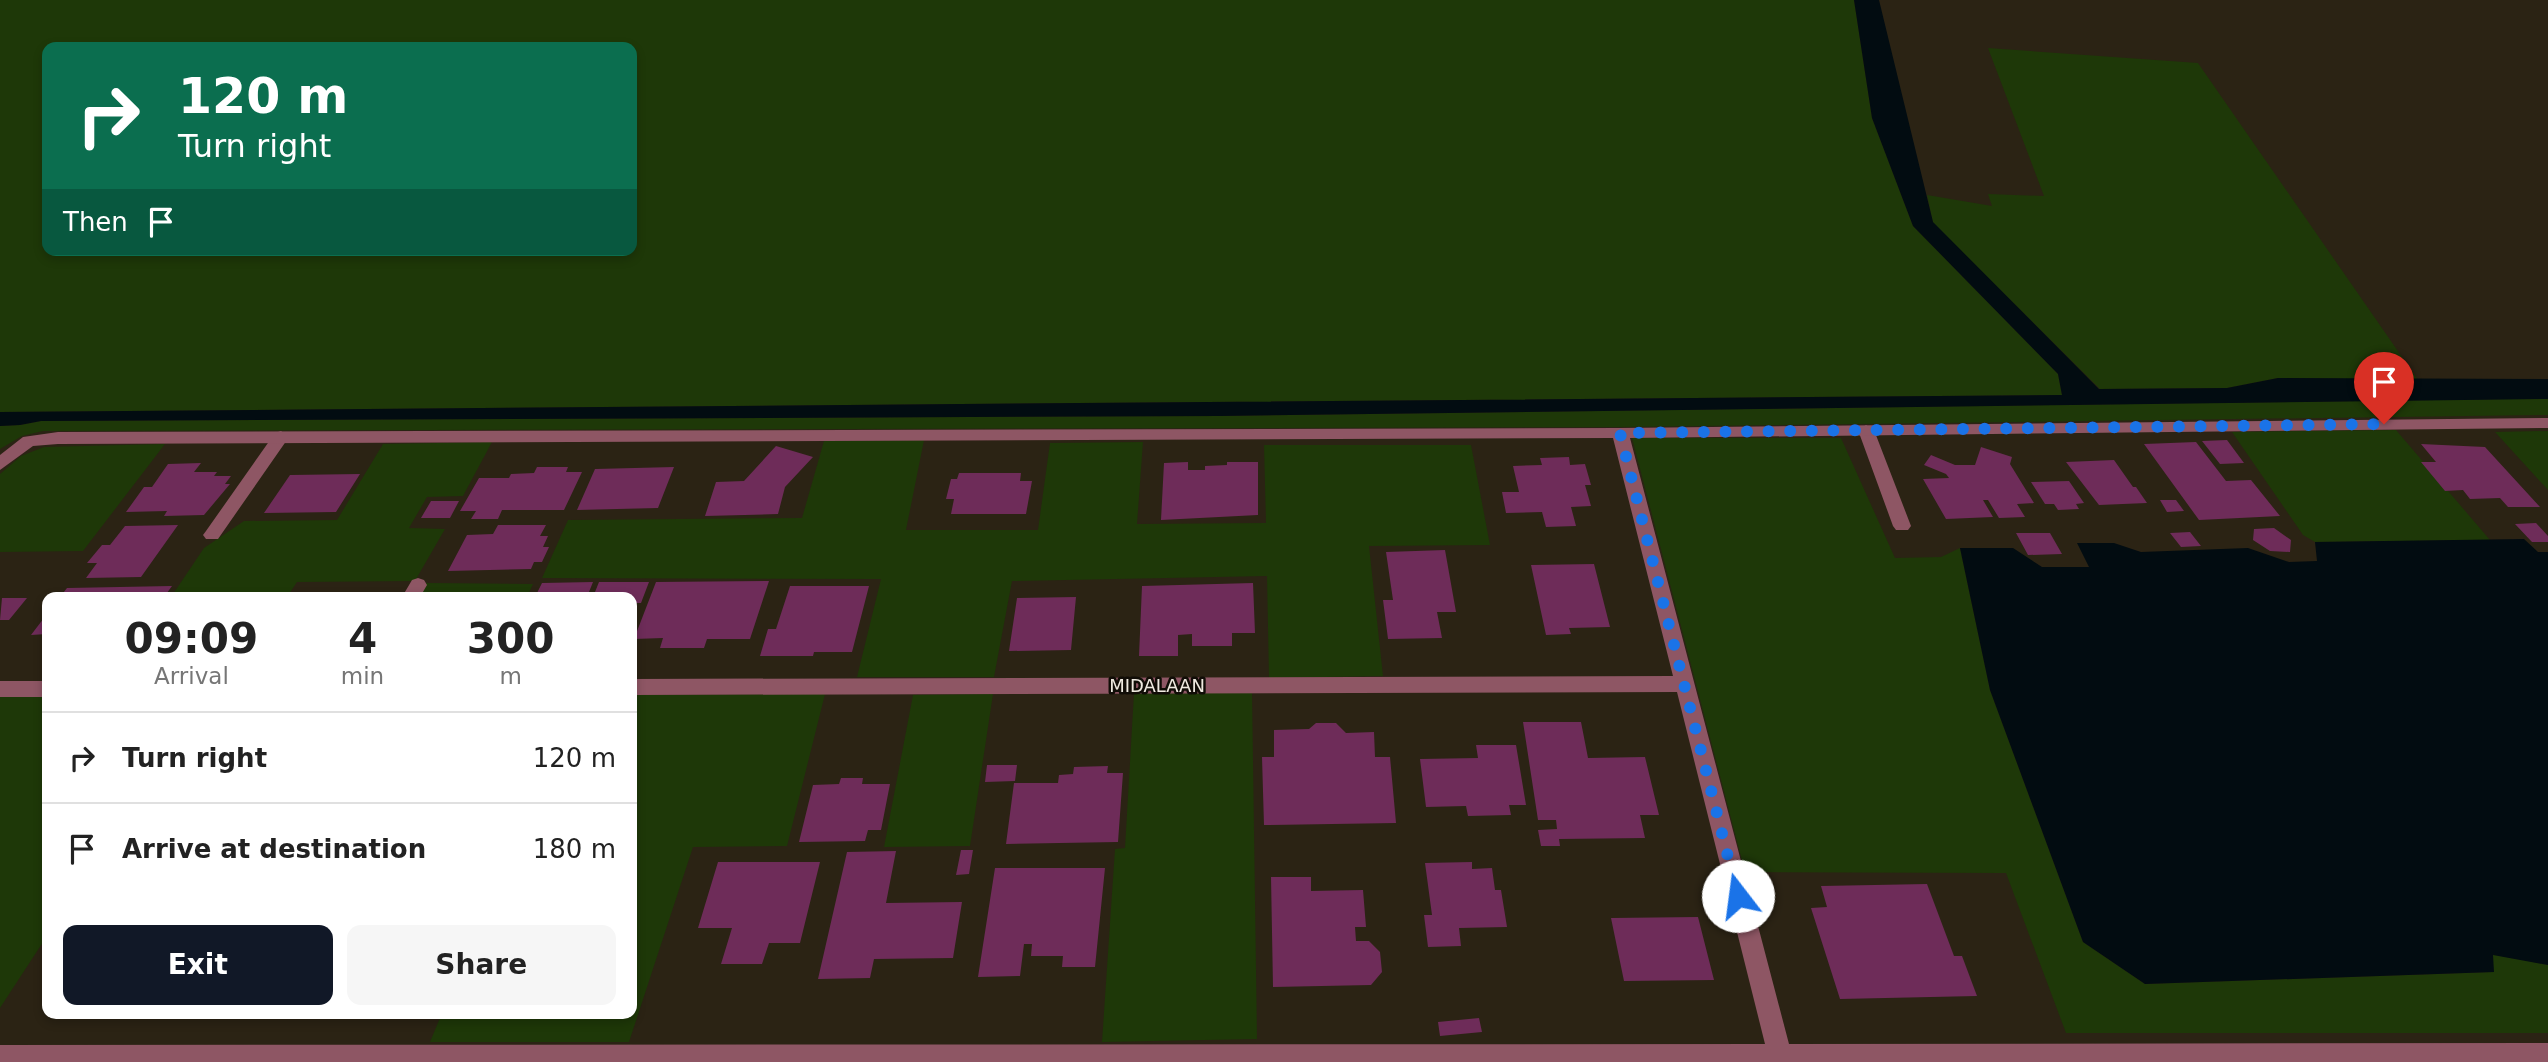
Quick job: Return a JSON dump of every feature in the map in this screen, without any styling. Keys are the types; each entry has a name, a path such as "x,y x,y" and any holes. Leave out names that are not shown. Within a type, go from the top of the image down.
{"street":[{"path":"0,464 29,441 58,438 1620,433 2548,423"},
{"path":"1866,430 1902,526"},
{"path":"1620,433 1780,1055"},
{"path":"212,535 281,437"},
{"name":"MIDALAAN","path":"637,687 1683,684"},
{"path":"0,689 42,689"},
{"path":"0,1057 2548,1055"}],"green space":[{"path":"0,0 1854,0 1872,118 1913,226 2058,374 2062,395 0,412"},
{"path":"1988,48 2198,63 2418,380 2278,378 2227,388 2100,389 1933,223 1927,195 1992,206 1988,194 2044,196"},
{"path":"2548,399 2548,415 1619,427 43,431 22,436 0,449 0,426 41,421 1219,416"},
{"path":"2396,430 2490,540 2315,542 2303,535 2232,432"},
{"path":"2548,431 2548,490 2495,432"},
{"path":"1632,438 1841,438 1895,558 1941,557 1960,548 1990,690 2083,942 2145,984 2493,972 2492,954 2548,965 2548,1033 2066,1033 2006,873 1745,872"},
{"path":"924,440 906,530 1038,530 1050,443 1143,442 1137,524 1266,523 1264,445 1471,445 1490,545 1369,546 1383,676 1269,678 1267,576 1012,581 994,677 857,677 881,579 542,578 568,520 802,518 824,441"},
{"path":"492,442 463,496 427,497 409,528 445,529 415,581 297,582 290,592 174,592 204,548 244,521 337,520 383,444"},
{"path":"165,444 83,551 0,552 0,474 21,456 44,447"},
{"path":"426,583 533,584 529,592 422,592"},
{"path":"1252,691 1257,1039 1102,1042 1115,849 1125,848 1134,693"},
{"path":"825,694 787,846 693,847 637,1018 637,695"},
{"path":"993,694 970,846 884,847 913,695"},
{"path":"0,697 42,697 42,944 0,1008"},
{"path":"440,1019 637,1019 629,1042 430,1042"}],"shaded area":[{"path":"1854,0 1879,0 1933,222 2099,389 2227,388 2278,378 2548,379 2548,399 1219,416 41,421 0,426 0,412 2062,395 2058,374 1913,226 1872,118"},
{"path":"2524,539 2538,552 2548,552 2548,965 2493,955 2494,972 2145,984 2083,942 1990,690 1960,548 2013,548 2042,567 2089,567 2077,543 2114,543 2141,552 2248,548 2289,562 2317,561 2315,542"}],"building":[{"path":"2227,440 2244,463 2220,464 2202,441"},
{"path":"2196,442 2226,481 2251,480 2280,516 2199,520 2144,444"},
{"path":"2421,444 2485,447 2540,507 2508,507 2500,498 2470,499 2463,490 2445,491 2421,462 2436,462"},
{"path":"776,446 813,457 785,487 778,514 705,516 716,482 744,481"},
{"path":"1981,447 2012,457 2010,464 2034,503 2017,504 2025,517 1999,518 1988,500 1983,500 1993,517 1946,519 1923,479 1949,478 1946,474 1924,465 1931,455 1955,465 1975,465"},
{"path":"1569,457 1570,465 1585,464 1591,485 1585,485 1591,506 1571,507 1576,526 1546,527 1542,512 1506,513 1502,492 1519,492 1513,466 1542,465 1540,458"},
{"path":"2114,460 2147,503 2099,505 2066,462"},
{"path":"1188,462 1188,470 1205,470 1205,466 1227,465 1227,462 1258,462 1258,515 1161,520 1164,463"},
{"path":"201,463 194,472 217,472 214,476 231,476 225,484 230,484 204,515 164,516 167,511 126,512 144,487 152,487 168,464"},
{"path":"537,467 568,467 566,472 582,472 564,510 502,510 498,519 471,519 476,511 460,511 479,478 509,478 511,474 534,473"},
{"path":"674,467 658,508 577,510 595,469"},
{"path":"959,473 1021,473 1020,481 1032,481 1026,514 951,514 954,499 946,499 951,479 957,479"},
{"path":"360,474 336,512 264,513 290,475"},
{"path":"2069,481 2084,503 2076,504 2079,509 2058,510 2054,504 2045,504 2031,482"},
{"path":"2160,500 2176,500 2184,511 2167,512"},
{"path":"431,501 459,501 450,518 421,518"},
{"path":"2536,523 2548,536 2548,542 2532,542 2515,524"},
{"path":"178,525 141,577 86,578 97,563 87,563 102,545 110,545 125,526"},
{"path":"498,525 546,525 540,536 548,536 543,547 549,547 542,562 534,562 531,569 448,571 467,535 493,534"},
{"path":"2274,528 2291,540 2290,552 2270,551 2253,540 2254,529"},
{"path":"2190,532 2201,546 2181,547 2170,533"},
{"path":"2016,533 2050,533 2062,554 2028,555"},
{"path":"1445,550 1456,612 1437,612 1442,638 1388,639 1383,600 1393,600 1386,552"},
{"path":"1594,564 1610,627 1569,628 1571,634 1546,635 1531,565"},
{"path":"769,581 750,639 707,639 704,648 660,648 663,638 637,639 637,631 656,582"},
{"path":"593,582 589,592 538,592 542,583"},
{"path":"599,582 649,582 641,603 637,603 637,592 595,592"},
{"path":"1253,583 1255,633 1232,633 1232,646 1192,646 1192,634 1178,635 1178,656 1139,656 1142,586"},
{"path":"172,586 168,592 64,592 67,588"},
{"path":"790,586 869,586 852,652 814,652 813,656 760,656 768,629 776,629"},
{"path":"1076,597 1071,650 1009,651 1017,598"},
{"path":"2,598 27,598 9,620 0,620"},
{"path":"42,621 42,634 31,635"},
{"path":"1523,722 1581,722 1588,758 1645,757 1659,815 1640,815 1645,838 1559,839 1560,846 1541,846 1538,830 1557,829 1556,820 1538,820"},
{"path":"1316,723 1336,723 1346,733 1374,732 1375,757 1390,757 1396,823 1264,825 1262,757 1274,757 1274,730 1309,729"},
{"path":"1476,745 1516,745 1526,805 1509,805 1511,815 1468,816 1466,806 1426,807 1420,759 1478,758"},
{"path":"987,765 1017,765 1015,781 985,782"},
{"path":"1108,766 1107,773 1123,773 1118,842 1006,844 1014,783 1058,783 1059,775 1073,774 1074,767"},
{"path":"841,778 863,778 862,784 890,784 881,830 868,830 865,841 799,842 813,785 839,784"},
{"path":"961,850 973,850 969,874 956,875"},
{"path":"896,851 886,903 962,902 953,958 874,959 870,978 818,979 847,852"},
{"path":"718,862 820,862 800,943 769,943 762,964 721,964 732,928 698,928"},
{"path":"1472,862 1472,869 1492,868 1495,890 1501,890 1507,927 1459,928 1461,946 1428,947 1424,915 1432,915 1425,863"},
{"path":"995,868 1105,868 1095,967 1062,967 1063,956 1031,956 1032,944 1024,944 1020,976 978,977"},
{"path":"1271,877 1311,877 1311,891 1363,890 1366,927 1355,927 1356,941 1369,941 1380,952 1382,972 1371,985 1273,987"},
{"path":"1927,884 1954,956 1962,956 1977,996 1840,999 1811,908 1827,907 1821,886"},
{"path":"1698,917 1714,980 1624,981 1611,918"},
{"path":"1479,1018 1482,1032 1440,1036 1438,1022"}],"route":[{"path":"1738,896 1620,433 2384,424"}]}
